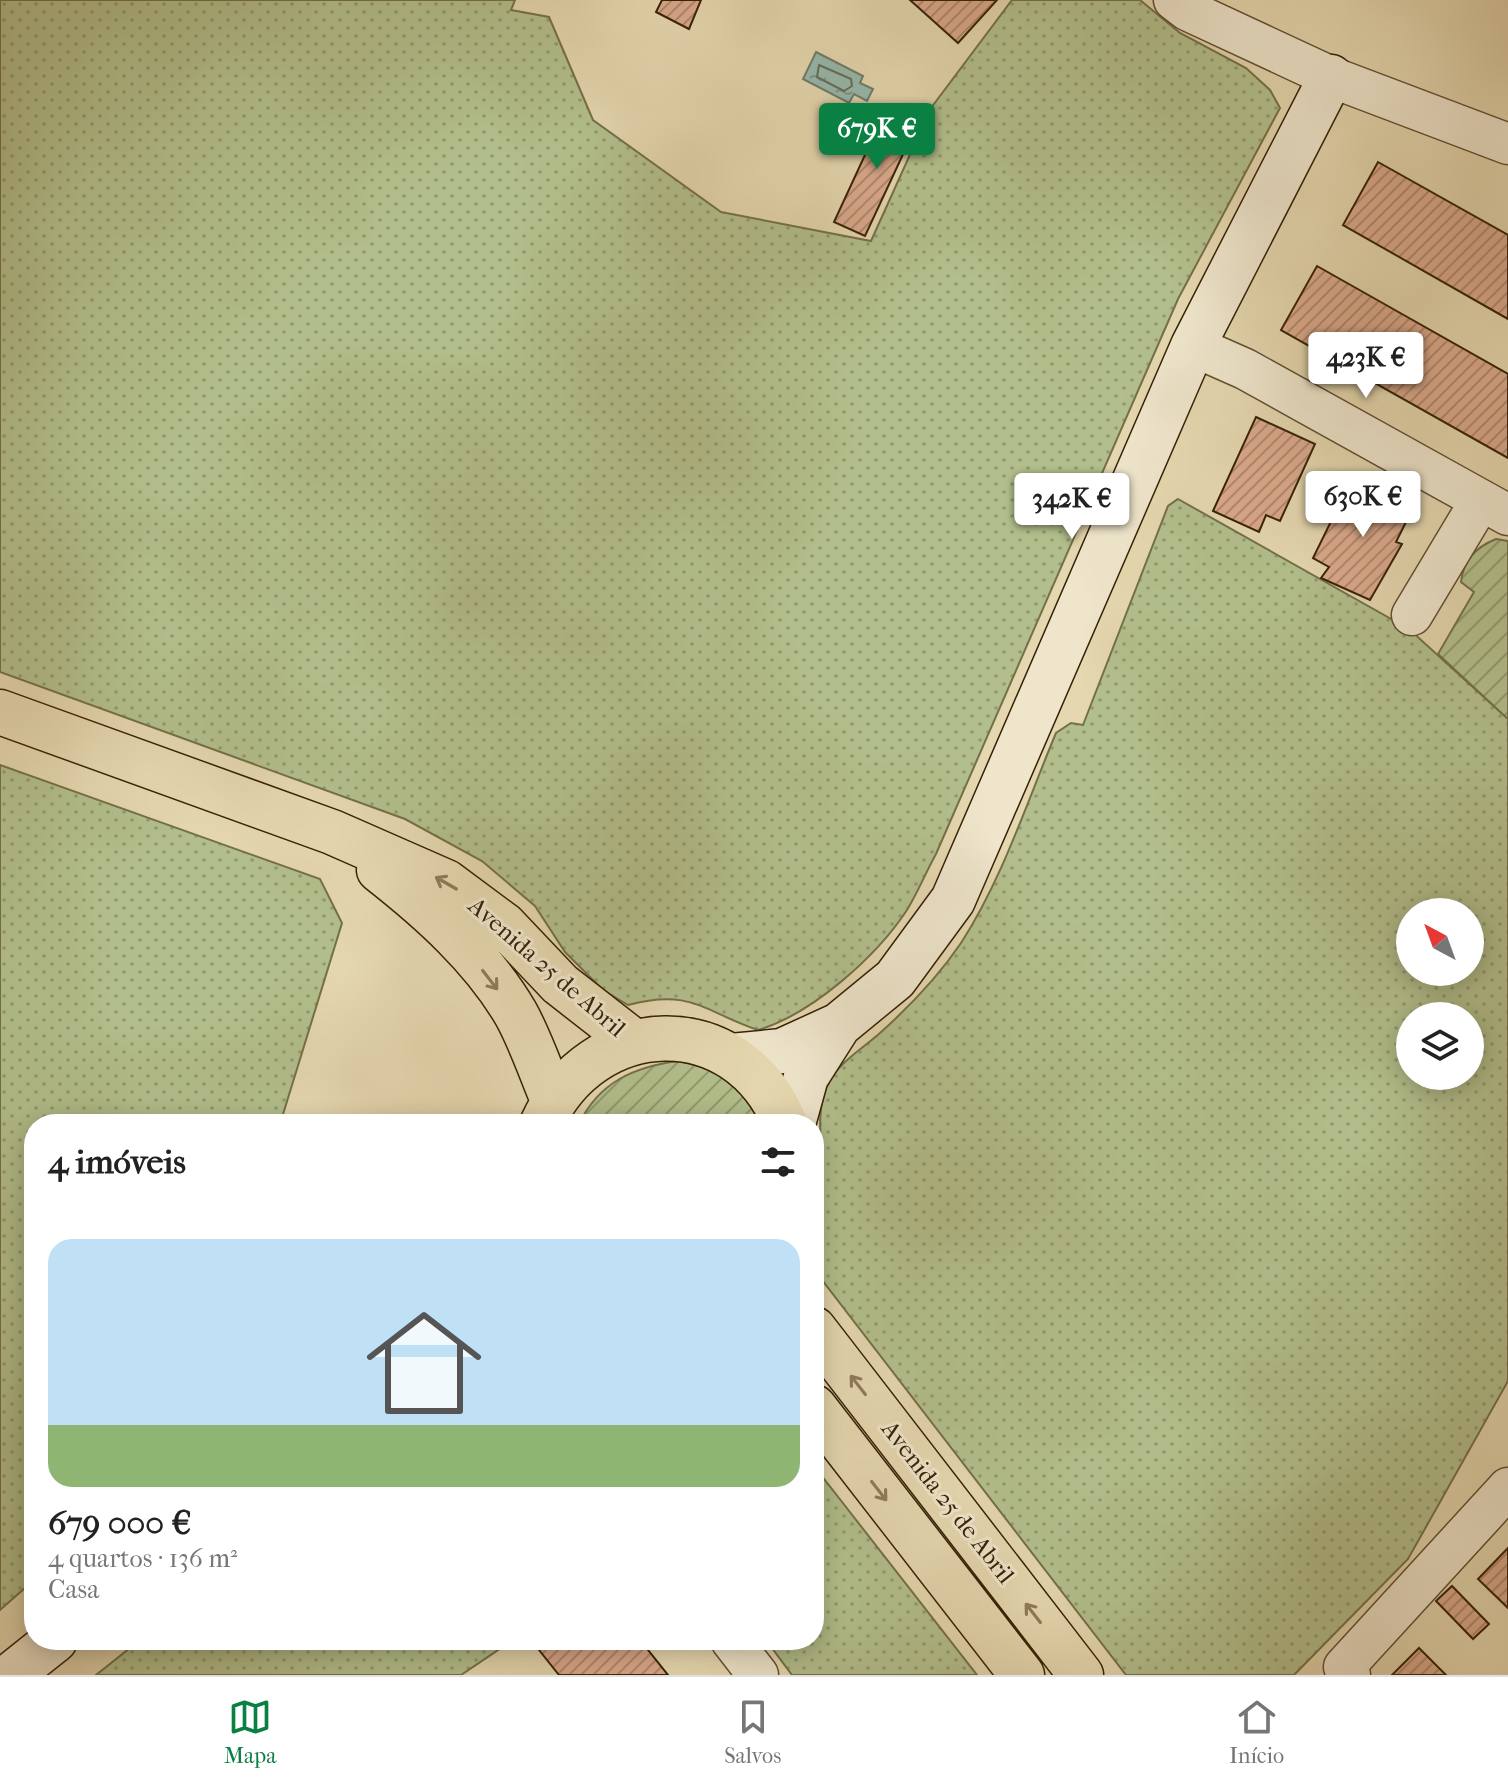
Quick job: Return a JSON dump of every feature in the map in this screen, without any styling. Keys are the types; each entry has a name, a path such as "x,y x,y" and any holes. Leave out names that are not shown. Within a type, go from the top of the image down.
{"main road":[{"name":"Avenida 25 de Abril","path":"0,712 332,832 446,882 504,925 560,984 633,1041"},
{"name":"Avenida 25 de Abril","path":"332,832 433,913 488,976 516,1014 547,1112"},
{"name":"Avenida 25 de Abril","path":"547,1112 574,1074 601,1053 633,1041 666,1037 700,1043 731,1056 757,1077 781,1114"},
{"name":"Avenida 25 de Abril","path":"824,1342 1081,1675"},
{"name":"Avenida 25 de Abril","path":"824,1420 1022,1675"}],"street":[{"path":"1174,0 1187,10 1331,77 1508,144"},
{"path":"731,1056 782,1051 839,1025 895,979 953,900 1193,346 1331,77"},
{"path":"1193,346 1245,369 1495,507 1412,615"},
{"path":"796,1114 806,1077 839,1025"},
{"path":"1350,1675 1344,1667 1508,1488"},
{"path":"11,1675 42,1650"},
{"path":"739,1650 758,1675"}],"green space":[{"path":"0,0 515,0 511,10 549,17 593,120 721,212 871,241 931,108 1012,0 1140,0 1180,33 1246,68 1270,90 1280,108 1178,299 936,854 911,903 894,928 841,982 800,1011 758,1030 683,1001 650,1000 628,1005 603,990 565,952 535,906 482,861 405,819 0,672"},
{"path":"1178,499 1409,629 1508,719 1508,1381 1408,1559 1294,1675 1126,1675 824,1282 824,1114 821,1114 828,1084 845,1062 923,991 961,943 1001,867 1056,733 1071,723 1083,725 1168,506"},
{"path":"1496,539 1508,541 1508,719 1438,654 1474,592 1461,582 1464,567 1477,550"},
{"path":"0,765 320,879 342,923 283,1114 24,1114 24,1589 0,1610"},
{"path":"678,1061 721,1075 740,1089 761,1114 584,1114 597,1097 620,1079"},
{"path":"824,1479 977,1675 792,1675 773,1650 824,1650"},
{"path":"127,1650 498,1650 461,1675 96,1675"}],"water":[{"path":"816,52 863,76 860,83 873,89 867,101 854,94 849,103 803,79"}],"building":[{"path":"662,0 701,0 689,29 656,12"},
{"path":"910,0 997,0 958,43"},
{"path":"888,105 919,120 865,236 834,222"},
{"path":"1378,162 1508,235 1508,319 1343,225"},
{"path":"1317,266 1508,374 1508,458 1281,330"},
{"path":"1256,417 1315,444 1280,521 1266,515 1259,532 1213,511"},
{"path":"1366,480 1409,498 1404,510 1411,512 1396,542 1402,544 1370,600 1321,578 1329,567 1313,558 1346,491 1358,497"},
{"path":"1508,1548 1508,1608 1478,1579"},
{"path":"1452,1586 1489,1624 1473,1639 1436,1601"},
{"path":"1419,1648 1446,1675 1392,1675"},
{"path":"539,1650 648,1650 668,1675 559,1675"}]}
